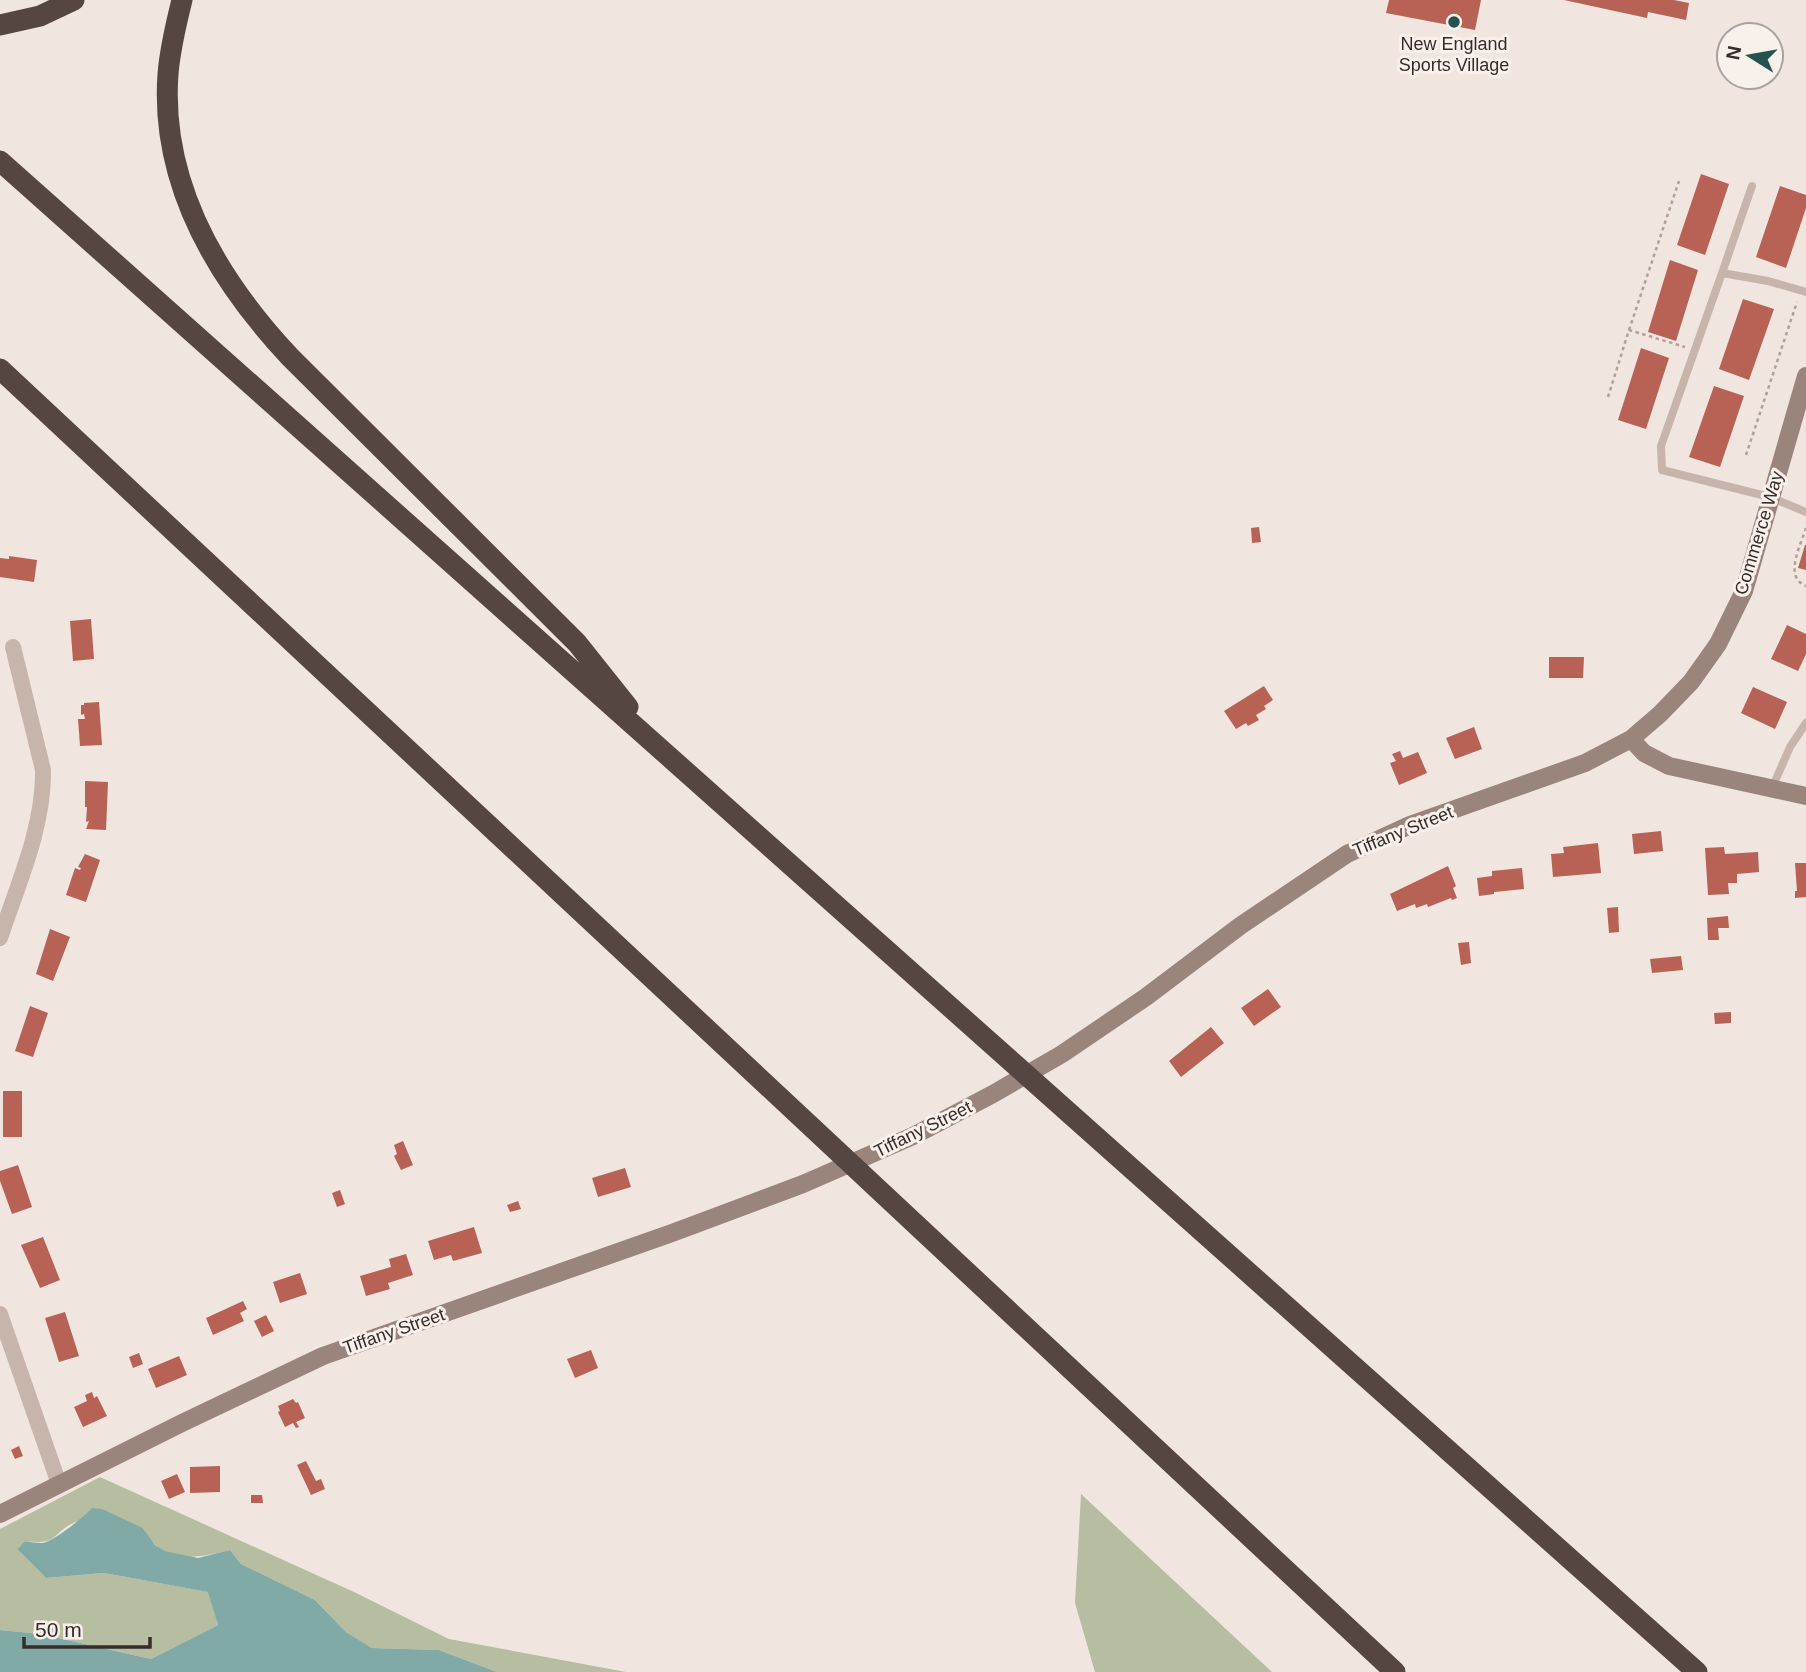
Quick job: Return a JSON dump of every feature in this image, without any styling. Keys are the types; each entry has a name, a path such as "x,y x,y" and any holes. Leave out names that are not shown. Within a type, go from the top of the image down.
{"highway":[{"path":"0,25 40,16 74,0"},
{"path":"183,0 168,71 169,136 188,207 229,282 257,320 300,369 576,643 667,755"},
{"path":"0,162 1696,1672"},
{"path":"0,369 1395,1672"}],"street":[{"name":"Commerce Way","path":"1631,738 1660,714 1690,682 1718,644 1744,591 1806,376"},
{"path":"0,937 5,908 35,830 43,790 43,770 13,646"},
{"path":"1631,738 1644,753 1669,766 1806,796"},
{"name":"Tiffany Street","path":"0,1514 323,1356 684,1229 803,1184 913,1136 1062,1054 1347,854 1410,825 1585,763 1631,738"},
{"path":"0,1314 59,1484"}],"lane":[{"path":"1752,186 1661,446 1662,470 1770,497 1806,512"},
{"path":"1722,272 1803,291"},
{"path":"1772,789 1790,747 1806,723"}],"path":[{"path":"1608,397 1679,181"},
{"path":"1746,455 1803,291"},
{"path":"1629,330 1695,350"},
{"path":"1806,528 1794,568 1795,578 1806,586"}],"green space":[{"path":"100,1477 354,1592 449,1639 626,1672 497,1672 439,1650 372,1648 346,1632 315,1600 241,1564 230,1550 192,1557 174,1555 155,1544 143,1528 91,1521 78,1521 69,1525 50,1540 25,1541 17,1549 46,1578 104,1573 209,1592 218,1625 151,1659 41,1634 0,1630 0,1529"},
{"path":"1081,1494 1272,1672 1095,1672 1075,1603"}],"water":[{"path":"92,1508 102,1509 143,1528 155,1545 165,1551 198,1558 230,1550 241,1564 315,1600 346,1632 372,1648 439,1650 497,1672 0,1672 0,1630 41,1634 151,1659 218,1625 208,1592 104,1573 46,1578 17,1549 25,1541 47,1542 76,1523"}],"building":[{"name":"New England Sports Village","path":"1389,0 1481,0 1475,30 1386,13"},
{"path":"1564,0 1674,0 1689,3 1686,20 1648,12 1647,18"},
{"path":"1701,174 1729,184 1705,255 1677,245"},
{"path":"1780,186 1806,195 1806,208 1786,268 1756,257"},
{"path":"1670,260 1698,270 1676,341 1648,332"},
{"path":"1743,299 1774,309 1749,380 1719,369"},
{"path":"1641,348 1669,358 1646,429 1618,420"},
{"path":"1714,386 1744,396 1720,467 1689,457"},
{"path":"1259,527 1261,542 1252,543 1251,528"},
{"path":"1806,545 1806,570 1798,568"},
{"path":"9,556 37,560 34,582 0,577 0,558 9,559"},
{"path":"91,619 94,659 73,661 70,621"},
{"path":"1787,625 1806,634 1806,654 1798,671 1771,659"},
{"path":"1549,657 1584,657 1583,678 1549,678"},
{"path":"1264,686 1273,700 1264,706 1266,709 1256,715 1259,720 1236,729 1224,711"},
{"path":"1753,687 1787,702 1775,729 1741,713"},
{"path":"99,702 102,745 80,746 78,719 85,719 84,714 81,715 81,705"},
{"path":"1474,727 1482,749 1455,759 1446,738"},
{"path":"1400,751 1403,758 1418,752 1427,773 1399,785 1390,763 1396,761 1392,754"},
{"path":"85,781 108,782 106,830 86,829 89,821 86,822"},
{"path":"1661,831 1663,851 1634,854 1632,834"},
{"path":"1598,843 1601,873 1553,877 1551,854 1564,853 1563,847"},
{"path":"1724,847 1725,854 1758,852 1759,872 1737,874 1737,883 1728,883 1729,894 1708,895 1705,848"},
{"path":"85,854 100,860 86,902 66,895 75,868 80,870 78,867"},
{"path":"1795,863 1806,863 1806,897 1795,898"},
{"path":"1448,866 1456,886 1453,888 1457,898 1428,907 1427,904 1416,908 1415,904 1397,911 1390,894"},
{"path":"1522,868 1524,889 1479,896 1477,878 1492,876 1492,871"},
{"path":"1618,907 1619,932 1609,933 1607,908"},
{"path":"1728,916 1729,928 1718,928 1719,940 1708,940 1707,918"},
{"path":"50,929 70,937 53,981 36,974"},
{"path":"1469,942 1471,963 1461,965 1458,943"},
{"path":"1681,956 1683,970 1652,973 1650,959"},
{"path":"1268,989 1281,1007 1254,1026 1241,1008"},
{"path":"30,1006 48,1013 33,1057 15,1051"},
{"path":"1731,1012 1731,1023 1715,1024 1714,1013"},
{"path":"1211,1027 1224,1043 1181,1077 1169,1061"},
{"path":"3,1091 22,1091 22,1137 3,1137"},
{"path":"403,1141 413,1165 401,1170 394,1156 397,1154 394,1145"},
{"path":"18,1165 32,1207 12,1214 0,1181 0,1171"},
{"path":"625,1168 631,1187 598,1197 592,1178"},
{"path":"340,1190 345,1204 337,1207 332,1193"},
{"path":"518,1201 521,1209 510,1212 507,1205"},
{"path":"474,1227 482,1253 453,1261 451,1255 434,1260 428,1241"},
{"path":"43,1237 60,1280 40,1288 21,1245"},
{"path":"406,1254 413,1275 388,1283 390,1289 366,1296 360,1276 391,1267 389,1259"},
{"path":"300,1273 307,1294 280,1303 273,1282"},
{"path":"243,1301 247,1309 240,1313 244,1321 213,1335 206,1318"},
{"path":"65,1312 79,1356 59,1362 45,1318"},
{"path":"266,1315 274,1331 262,1337 254,1321"},
{"path":"591,1350 598,1368 575,1378 567,1359"},
{"path":"139,1353 143,1364 133,1368 129,1357"},
{"path":"179,1356 187,1375 156,1388 148,1369"},
{"path":"92,1392 94,1398 97,1396 107,1416 83,1427 74,1407 87,1401 85,1395"},
{"path":"293,1399 298,1402 305,1418 296,1422 299,1427 296,1428 293,1423 285,1427 278,1412 278,1406"},
{"path":"19,1446 23,1456 15,1459 11,1450"},
{"path":"306,1461 316,1481 321,1479 325,1489 311,1495 297,1465"},
{"path":"220,1466 220,1492 190,1493 190,1467"},
{"path":"177,1474 185,1492 169,1499 161,1481"},
{"path":"251,1495 262,1495 263,1503 251,1503"}],"place":[{"name":"New England Sports Village","path":"1454,22"}]}
